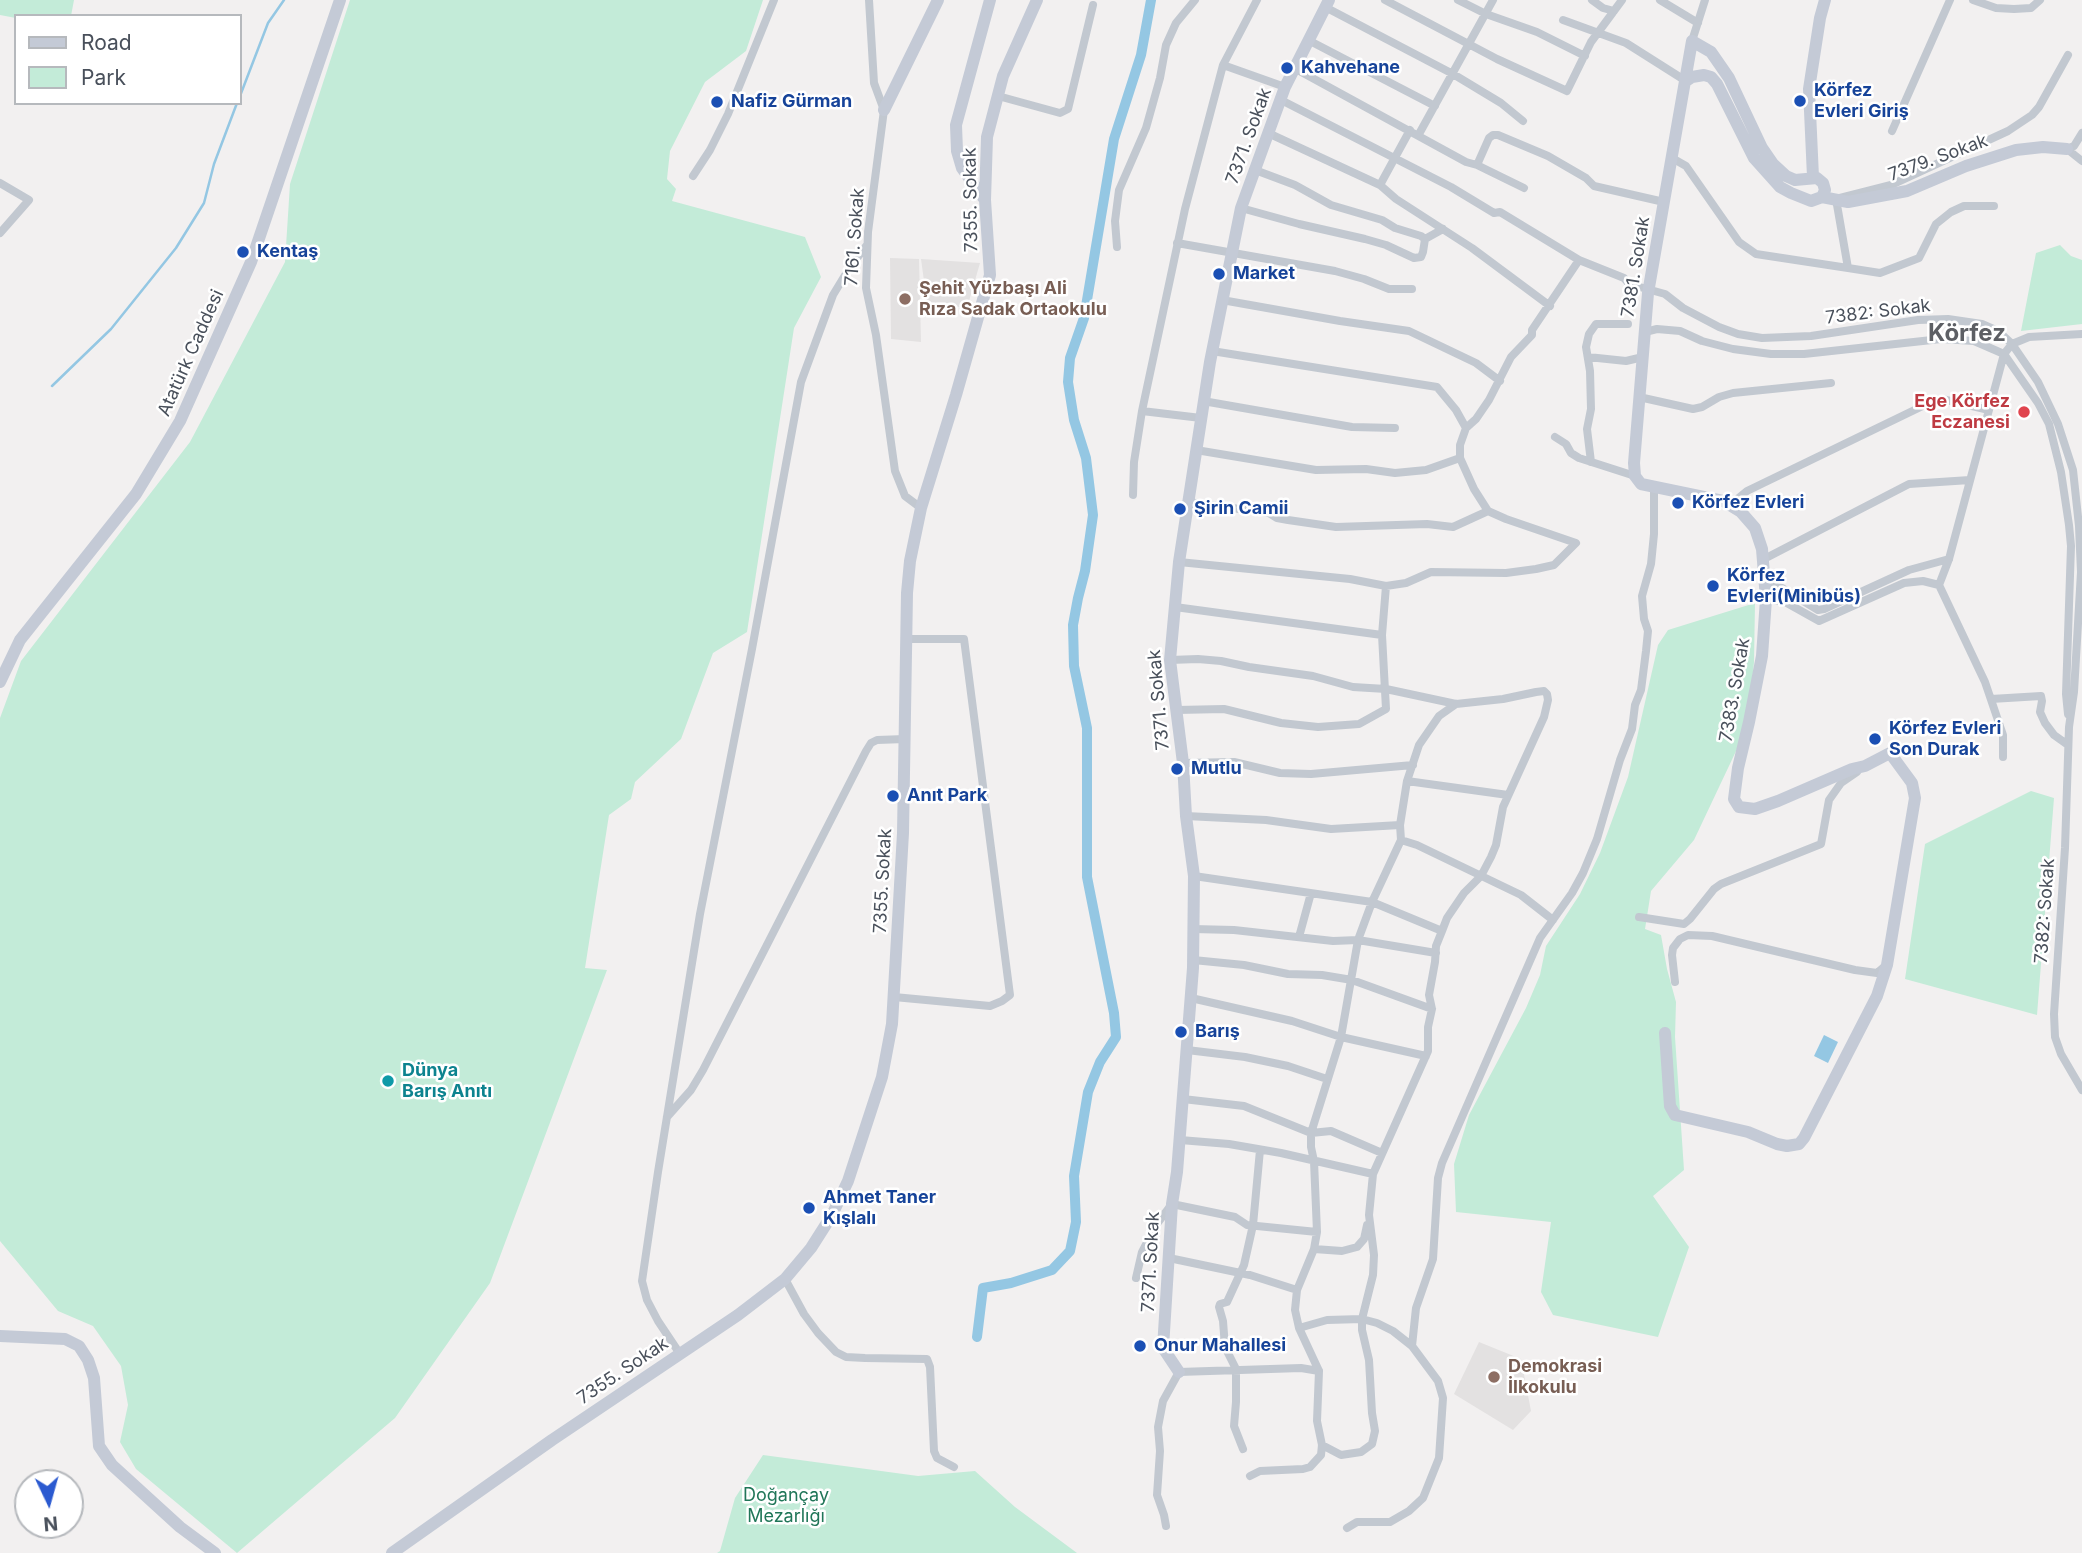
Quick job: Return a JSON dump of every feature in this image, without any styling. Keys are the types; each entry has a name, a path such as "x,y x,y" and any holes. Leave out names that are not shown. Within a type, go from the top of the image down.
{"street":[{"name":"Atatürk Caddesi","path":"0,682 20,640 136,494 180,421 251,262 340,0"},
{"path":"693,176 728,114 774,0"},
{"name":"7161. Sokak","path":"869,0 874,83 884,110 867,245 866,288 876,335 895,471 905,496 920,508"},
{"path":"884,110 938,0"},
{"path":"985,200 962,168 957,151 956,125 990,0"},
{"name":"7355. Sokak","path":"392,1553 552,1440 738,1315 785,1279 811,1248 832,1215 848,1181 882,1077 892,1024 903,833 909,561 920,508 990,275 985,200 987,137 1003,76 1037,0"},
{"path":"1117,247 1115,221 1119,190 1146,128 1166,45 1176,23 1195,0"},
{"path":"1133,495 1134,462 1142,411 1177,243 1223,65 1257,0"},
{"path":"1385,0 1497,59 1567,91 1591,42 1622,0"},
{"path":"1458,0 1486,14 1537,32 1585,56"},
{"path":"1380,185 1435,106 1493,0"},
{"path":"1592,0 1603,8 1614,11"},
{"path":"1660,0 1698,23"},
{"path":"1706,0 1692,40 1712,52 1729,78 1762,148 1773,164 1795,180 1810,178 1823,183 1825,190 1822,197"},
{"path":"1804,197 1801,186 1810,178 1809,89 1825,0"},
{"path":"1892,131 1950,0"},
{"path":"1973,0 1996,8 2014,9 2031,8 2040,0"},
{"path":"1327,4 1502,103 1523,121"},
{"name":"7371. Sokak","path":"1179,1372 1163,1348 1172,1204 1191,998 1194,876 1170,660 1174,607 1203,401 1241,208 1283,94 1327,4"},
{"path":"998,96 1060,113 1068,109 1093,5"},
{"path":"1563,20 1626,43 1686,81"},
{"path":"1308,40 1435,106"},
{"name":"7381. Sokak","path":"1635,475 1649,288 1692,40"},
{"path":"1848,268 1836,199 1891,185 2008,131 2039,107 2068,55"},
{"name":"7382: Sokak","path":"1223,65 1283,94 1395,160 1451,187 1494,213 1500,212 1579,260 1625,278 1629,284 1665,294 1719,327 1738,334 1762,338 1811,336 1918,320 1948,319 1982,324 1998,331 2012,344 2038,382 2065,443 2073,470 2081,530 2081,572 2074,692 2069,727 2055,1037 2061,1054 2082,1090"},
{"path":"1294,68 1466,162 1524,188"},
{"name":"7379. Sokak","path":"1686,81 1698,75 1711,77 1723,93 1754,158 1780,187 1815,201 1822,197 1848,202 1907,191 1966,166 2017,150 2043,147 2067,149"},
{"path":"2082,132 2074,146 2067,149 2082,161"},
{"path":"1268,133 1380,185 1396,199 1472,248 1550,306"},
{"path":"1477,165 1489,138 1498,135 1548,156 1586,178 1594,186 1664,202"},
{"path":"1672,158 1686,166 1739,242 1756,254 1880,273 1919,258 1936,224 1951,212 1964,206 1994,206"},
{"path":"1255,170 1296,185 1331,205 1382,220 1425,240"},
{"path":"0,183 29,200 0,233"},
{"path":"1241,208 1386,245 1414,258 1421,257 1425,240 1443,229"},
{"path":"1177,243 1335,271 1389,289 1412,289"},
{"path":"680,1354 647,1300 642,1281 700,914 801,382 833,295 867,245"},
{"path":"1179,562 1350,579 1386,586 1406,583 1431,572 1506,573 1553,565 1576,542 1488,511 1474,489 1460,458 1460,445 1466,428 1476,419 1511,357 1532,335 1532,330 1579,260"},
{"path":"1222,299 1409,331 1476,363 1500,380"},
{"path":"1591,462 1587,429 1591,409 1586,347 1589,334 1594,326 1601,323 1628,324"},
{"name":"7382: Sokak","path":"1644,331 1679,331 1702,341 1733,349 1771,354 1804,354 1941,339 1974,341 2004,354 2033,394 2049,424 2061,472 2071,546 2066,694 2069,727"},
{"path":"2003,757 2003,736 1985,682 1939,585 1949,559 2004,354 2012,344 2029,337 2082,334"},
{"path":"1212,351 1437,387 1456,410 1466,428"},
{"path":"1588,357 1626,362 1643,357"},
{"path":"1639,397 1693,409 1733,393 1832,383"},
{"path":"1730,505 1747,491 1934,401 1942,399 1989,410"},
{"path":"1203,401 1352,427 1395,428"},
{"path":"1142,411 1201,418"},
{"path":"1412,1346 1416,1308 1433,1259 1438,1178 1442,1163 1540,938 1583,873 1597,839 1632,729 1635,705 1641,690 1648,631 1642,596 1651,564 1654,488 1641,484 1635,475 1591,462 1572,453 1566,444 1555,437"},
{"path":"1196,450 1317,470 1366,469 1395,473 1426,470 1460,458"},
{"path":"1764,559 1909,484 1970,480"},
{"name":"7383. Sokak","path":"1654,488 1723,501 1741,512 1755,528 1762,549 1766,585 1762,656 1738,768 1734,799 1739,807 1755,809 1778,802 1890,753 1912,783 1915,798 1887,965"},
{"path":"1188,502 1269,513 1277,518 1336,527 1427,524 1453,527 1488,511"},
{"path":"1766,585 1782,588 1818,610 1909,570 1949,559"},
{"path":"1766,599 1785,602 1819,621 1904,583 1923,581 1939,585"},
{"path":"1177,710 1224,709 1280,723 1318,727 1359,724 1386,709 1382,635 1386,586"},
{"path":"1174,607 1382,635"},
{"path":"894,997 990,1006 1010,995 964,639 906,639"},
{"path":"1170,660 1221,661 1313,676 1353,687 1386,689 1456,704 1544,691 1547,694 1544,717 1503,807 1496,845 1481,876 1464,894 1442,930 1429,995 1432,1009 1428,1027 1428,1051 1373,1174 1364,1239 1357,1247 1342,1251 1314,1249"},
{"path":"1991,699 2040,696 2040,712 2045,723 2054,735 2068,745"},
{"path":"1250,1476 1260,1471 1310,1467 1321,1455 1322,1445 1317,1421 1319,1371 1299,1328 1295,1310 1297,1290 1314,1249 1317,1232 1311,1133 1341,1037 1358,940 1372,902 1401,840 1400,825 1407,780 1419,745 1427,731 1439,716 1456,704"},
{"path":"667,1117 691,1090 703,1070 871,743 877,740 905,739"},
{"path":"1182,763 1234,762 1280,773 1311,774 1413,765"},
{"path":"1639,918 1684,924 1721,884 1821,844 1829,800 1841,783 1865,766"},
{"path":"1407,780 1508,795"},
{"path":"1186,817 1266,820 1331,829 1400,825"},
{"path":"1401,840 1417,845 1521,895 1553,920"},
{"path":"1194,876 1372,902 1442,930"},
{"path":"1299,937 1311,893"},
{"path":"1193,929 1234,930 1332,942 1358,940 1436,953"},
{"path":"1675,982 1673,948 1680,939 1688,935 1712,936 1855,970 1877,973 1887,965"},
{"path":"1193,960 1352,980 1432,1009"},
{"path":"1665,1033 1670,1106 1675,1115 1748,1132 1777,1144 1799,1144 1877,996 1887,965"},
{"path":"1191,998 1426,1056"},
{"path":"1187,1049 1288,1066 1327,1079"},
{"path":"1183,1099 1244,1106 1311,1133 1331,1131 1382,1153"},
{"path":"1180,1140 1229,1144 1373,1174"},
{"path":"1243,1448 1234,1426 1236,1369 1225,1347 1219,1307 1220,1304 1227,1303 1244,1265 1253,1226 1260,1150"},
{"path":"1136,1278 1142,1252 1156,1225 1172,1204 1235,1217 1247,1225 1317,1232"},
{"path":"1322,1445 1341,1455 1361,1452 1372,1444 1375,1431 1369,1360 1362,1331 1362,1319 1373,1275 1374,1255 1369,1215"},
{"path":"1169,1258 1240,1273 1297,1290"},
{"path":"785,1279 804,1314 836,1352 856,1358 927,1359 930,1367 934,1451 937,1458 954,1467"},
{"path":"1299,1328 1328,1320 1362,1319 1377,1323 1393,1331 1412,1346 1438,1381 1443,1398 1438,1458 1423,1498 1409,1511 1390,1522 1357,1522 1347,1528"},
{"path":"0,1336 65,1339 79,1346 88,1360 94,1378 99,1446 112,1465 180,1527 215,1553"},
{"path":"1166,1526 1157,1495 1160,1451 1158,1427 1163,1401 1179,1372 1301,1368 1319,1371"}],"shaded area":[{"name":"Şehit Yüzbaşı Ali Rıza Sadak Ortaokulu","path":"890,258 919,259 921,342 891,339"},
{"path":"921,259 980,263 967,308 927,303"},
{"name":"Demokrasi İlkokulu","path":"1479,1342 1521,1359 1531,1411 1513,1430 1454,1394"}],"green space":[{"path":"0,0 74,0 71,14 14,14 14,18 0,15"},
{"path":"350,0 763,0 746,51 705,82 670,151 667,179 676,189 672,201 805,237 821,277 794,328 747,632 713,653 681,739 635,782 631,799 609,815 585,968 607,970 490,1283 395,1418 237,1553 136,1469 120,1442 128,1405 121,1366 93,1326 58,1311 0,1241 0,718 21,661 190,442 285,262 290,184"},
{"path":"2060,245 2071,256 2082,260 2082,324 2021,331 2036,253"},
{"path":"1755,603 1750,704 1737,749 1694,840 1651,891 1645,929 1661,935 1676,1002 1675,1037 1684,1170 1653,1196 1689,1247 1658,1337 1553,1315 1541,1292 1551,1222 1456,1212 1454,1164 1469,1115 1526,1008 1540,975 1546,946 1580,894 1600,853 1628,777 1658,645 1668,630"},
{"path":"2031,791 2054,798 2037,1015 1905,979 1925,844"},
{"name":"Doğançay Mezarlığı","path":"763,1455 918,1476 975,1471 1015,1507 1077,1553 717,1553 720,1551 735,1498"}],"water":[{"path":"1824,1035 1838,1042 1828,1063 1814,1056"}],"waterway":[{"path":"242,91 268,23 284,0"},
{"path":"977,1337 983,1288 1011,1283 1052,1270 1070,1251 1076,1222 1074,1176 1088,1092 1100,1062 1116,1037 1114,1013 1087,877 1087,728 1074,666 1073,625 1085,571 1093,515 1086,458 1074,420 1068,382 1070,358 1084,318 1114,139 1141,55 1151,0"},
{"path":"52,386 111,329 176,248 204,203 214,164 236,105"}],"place":[{"name":"Kahvehane","path":"1287,68"},
{"name":"Körfez Evleri Giriş","path":"1800,101"},
{"name":"Nafiz Gürman","path":"717,102"},
{"name":"Kentaş","path":"243,252"},
{"name":"Market","path":"1219,274"},
{"name":"Şehit Yüzbaşı Ali Rıza Sadak Ortaokulu","path":"905,299"},
{"name":"Ege Körfez Eczanesi","path":"2024,412"},
{"name":"Körfez Evleri","path":"1678,503"},
{"name":"Şirin Camii","path":"1180,509"},
{"name":"Körfez Evleri(Minibüs)","path":"1713,586"},
{"name":"Körfez Evleri Son Durak","path":"1875,739"},
{"name":"Mutlu","path":"1177,769"},
{"name":"Anıt Park","path":"893,796"},
{"name":"Barış","path":"1181,1032"},
{"name":"Dünya Barış Anıtı","path":"388,1081"},
{"name":"Ahmet Taner Kışlalı","path":"809,1208"},
{"name":"Onur Mahallesi","path":"1140,1346"},
{"name":"Demokrasi İlkokulu","path":"1494,1377"}],"district":[{"name":"Körfez","path":"1967,334"}]}
